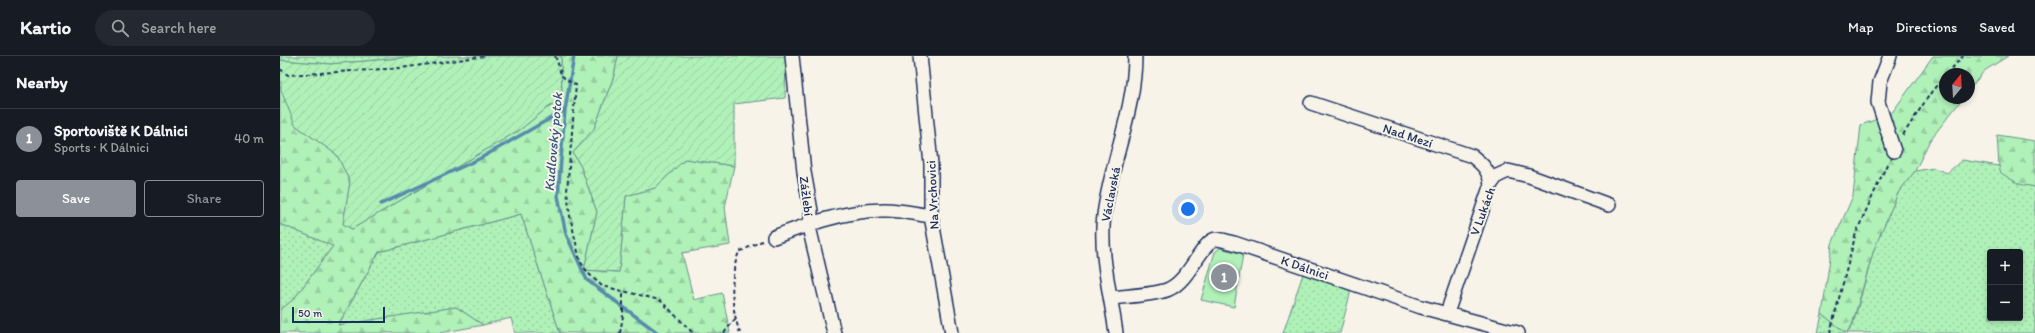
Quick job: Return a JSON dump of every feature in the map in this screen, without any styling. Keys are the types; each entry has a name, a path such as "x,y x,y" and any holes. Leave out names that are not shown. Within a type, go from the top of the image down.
{"street":[{"name":"Zážlebí","path":"792,56 804,172 811,211 810,231 834,333"},
{"name":"Na Vrchovici","path":"920,56 931,164 931,216 952,333"},
{"name":"Václavská","path":"1116,333 1103,247 1104,217 1128,115 1134,77 1135,56"},
{"path":"1890,56 1880,82 1878,102 1894,151"},
{"name":"Nad Mezí","path":"1311,103 1472,156 1483,164 1490,176 1491,184"},
{"name":"V Lukách","path":"1447,313 1491,184 1497,176 1508,171 1529,176 1609,205"},
{"path":"774,237 810,223 850,213 883,210 931,216"},
{"name":"K Dálnici","path":"1111,298 1168,290 1180,283 1206,244 1216,239 1234,243 1421,307 1518,333"}],"path":[{"path":"280,69 288,75 401,68 486,56"},
{"path":"555,56 559,72 564,80 576,85 567,191 570,216 580,261 588,273 602,286 660,300 694,333"},
{"path":"1952,68 1963,56"},
{"path":"1830,333 1856,233 1881,176 1894,151 1910,122 1932,90 1939,82"},
{"path":"740,333 735,319 733,297 736,261 739,252 774,237"},
{"path":"620,333 623,316 623,291"},
{"path":"724,333 735,319"}],"green space":[{"path":"280,56 424,56 330,64 280,60"},
{"path":"424,56 561,56 562,100 547,108 521,129 352,229 343,224 350,182 337,155 295,125 281,90 280,60 330,64"},
{"path":"561,56 618,56 614,76 594,129 573,153 581,167 597,212 584,270 619,272 626,196 655,188 685,159 734,166 725,207 730,245 682,253 694,300 722,293 730,333 560,333 521,214 379,252 338,325 456,307 483,325 440,333 280,333 280,310 294,299 333,246 280,224 280,86 295,125 337,155 350,182 343,224 352,229 521,129 547,108 562,100"},
{"path":"618,56 786,56 785,98 734,104 734,166 685,159 655,188 626,196 619,272 584,270 597,212 581,167 573,153 594,129 614,76"},
{"path":"1933,56 2008,56 1984,71 1975,82 1975,68 1939,68 1939,104 1958,104 1930,140 1915,171 1898,193 1874,249 1852,325 1846,333 1822,314 1832,244 1853,196 1861,125 1891,114"},
{"path":"1997,135 2035,141 2035,187 2019,184 2001,173 1999,166"},
{"path":"1962,160 1999,166 2005,175 2014,181 2035,187 2035,333 1847,333 1853,325 1874,249 1898,193 1915,171 1934,168 1947,173"},
{"path":"521,214 560,333 515,333 511,318 483,325 456,307 338,326 379,252"},
{"path":"280,224 333,246 294,299 280,310"},
{"path":"1220,248 1243,254 1234,307 1201,300 1215,252"},
{"path":"1304,271 1349,287 1350,294 1340,333 1283,333"},
{"path":"1822,314 1846,333 1818,333"}],"waterway":[{"name":"Kudlovský potok","path":"574,56 565,110 558,196 566,234 587,280 658,333"},
{"path":"381,204 479,159 565,110"}],"place":[{"name":"Sportoviště K Dálnici","path":"1224,277"}]}
